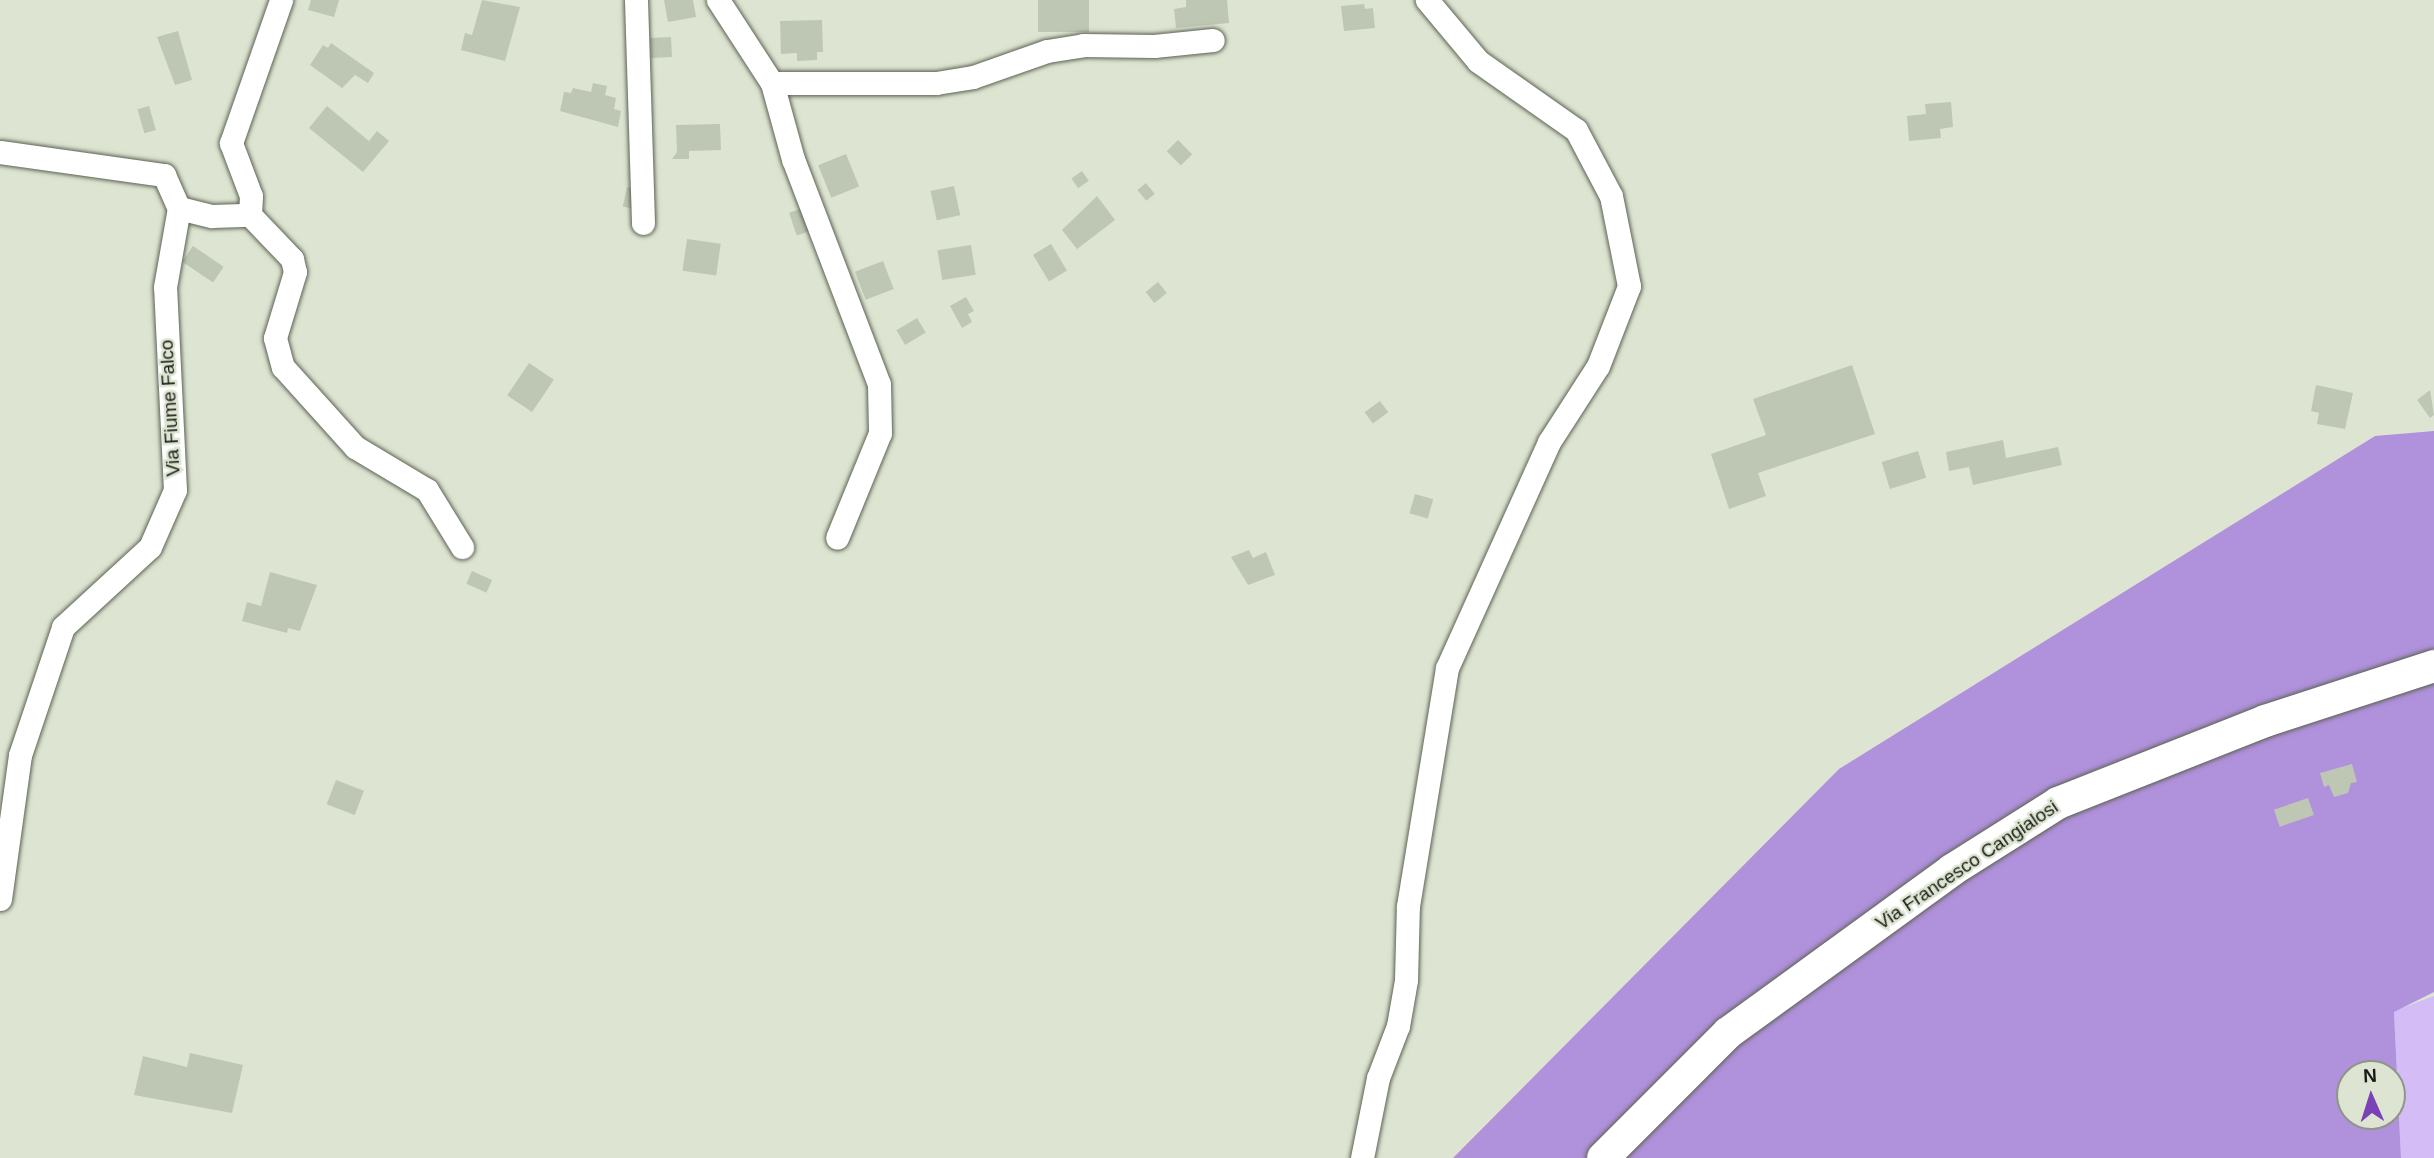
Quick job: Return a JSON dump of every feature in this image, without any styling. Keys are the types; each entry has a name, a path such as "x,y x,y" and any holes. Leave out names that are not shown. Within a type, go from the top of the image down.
{"street":[{"path":"281,0 231,143 251,196 250,215 292,259 295,272 275,338 283,367 355,447 427,490 462,547"},
{"path":"636,0 643,223"},
{"path":"718,0 772,83 793,159 879,384 880,433 836,538"},
{"path":"1362,1158 1378,1079 1398,1026 1406,979 1408,906 1447,668 1549,442 1598,366 1629,286 1611,196 1576,130 1478,61 1427,0"},
{"path":"772,83 936,83 973,77 1046,51 1083,45 1154,46 1213,40"},
{"path":"0,152 164,175 179,208 212,216 250,215"},
{"name":"Via Fiume Falco","path":"0,899 20,755 63,627 149,547 174,490 165,287 179,208"},
{"name":"Via Francesco Cangialosi","path":"1603,1158 1728,1032 1952,870 2058,803 2265,722 2434,666"}],"shaded area":[{"path":"2434,431 2434,992 2394,1012 2396,1060 2336,1060 2336,1130 2400,1130 2401,1158 1453,1158 1839,769 2375,436"},
{"path":"2434,996 2434,1158 2401,1158 2400,1130 2406,1130 2406,1060 2396,1060 2394,1011"}],"building":[{"path":"311,0 339,0 334,17 308,10"},
{"path":"482,0 520,7 505,61 461,50 465,33 472,35"},
{"path":"664,0 693,0 696,17 668,22"},
{"path":"1038,0 1089,0 1089,32 1038,32"},
{"path":"1186,0 1227,0 1229,23 1176,28 1174,9 1186,7"},
{"path":"1364,4 1365,9 1373,8 1375,28 1344,31 1341,6"},
{"path":"822,20 823,52 817,52 817,60 797,61 797,53 781,54 780,21"},
{"path":"178,31 192,80 175,85 157,37"},
{"path":"671,37 672,57 651,58 650,38"},
{"path":"331,43 374,73 368,83 355,75 342,88 310,65 323,45 328,48"},
{"path":"593,83 607,86 605,95 616,98 614,109 621,111 618,127 560,111 564,92 571,93 573,88 591,92"},
{"path":"1951,102 1953,127 1940,129 1941,138 1909,141 1907,116 1926,114 1925,104"},
{"path":"149,106 156,130 144,133 137,109"},
{"path":"327,106 369,141 377,131 389,141 363,172 309,128"},
{"path":"720,124 721,150 689,151 689,159 672,159 677,152 676,125"},
{"path":"1178,140 1192,154 1181,165 1167,151"},
{"path":"846,154 859,186 831,198 818,165"},
{"path":"1082,171 1089,181 1078,188 1071,178"},
{"path":"1146,183 1155,194 1146,201 1137,190"},
{"path":"954,186 960,215 937,220 931,191"},
{"path":"627,187 641,190 637,209 623,207"},
{"path":"1097,196 1115,220 1077,249 1062,230"},
{"path":"806,207 814,230 797,236 789,213"},
{"path":"687,239 721,244 716,275 683,271"},
{"path":"1051,244 1067,271 1049,281 1033,255"},
{"path":"971,245 976,275 942,280 937,250"},
{"path":"193,246 224,267 213,282 182,262"},
{"path":"883,261 894,289 866,300 855,272"},
{"path":"1158,282 1167,293 1154,303 1146,292"},
{"path":"966,297 974,311 968,314 972,322 962,328 950,306"},
{"path":"917,318 926,333 905,345 896,330"},
{"path":"529,363 554,380 532,412 507,395"},
{"path":"1852,365 1875,434 1758,473 1766,496 1729,509 1711,454 1766,435 1753,399"},
{"path":"2316,385 2353,393 2345,429 2317,424 2319,413 2311,411"},
{"path":"2430,390 2434,415 2430,418 2417,400"},
{"path":"1380,401 1388,412 1373,423 1365,412"},
{"path":"2003,440 2006,458 2058,447 2062,465 1973,485 1969,467 1949,471 1946,452"},
{"path":"1918,451 1926,478 1890,489 1882,462"},
{"path":"1415,494 1433,499 1428,518 1409,513"},
{"path":"1249,550 1253,558 1266,552 1275,575 1248,585 1231,557"},
{"path":"472,571 492,580 486,593 466,584"},
{"path":"270,572 317,585 300,631 288,628 287,633 242,621 247,602 261,606"},
{"path":"2352,764 2357,782 2351,783 2348,793 2334,797 2329,785 2324,787 2320,773"},
{"path":"336,780 364,791 355,815 327,804"},
{"path":"2308,798 2314,815 2280,827 2274,810"},
{"path":"190,1053 243,1065 232,1113 134,1095 143,1056 187,1067"}]}
